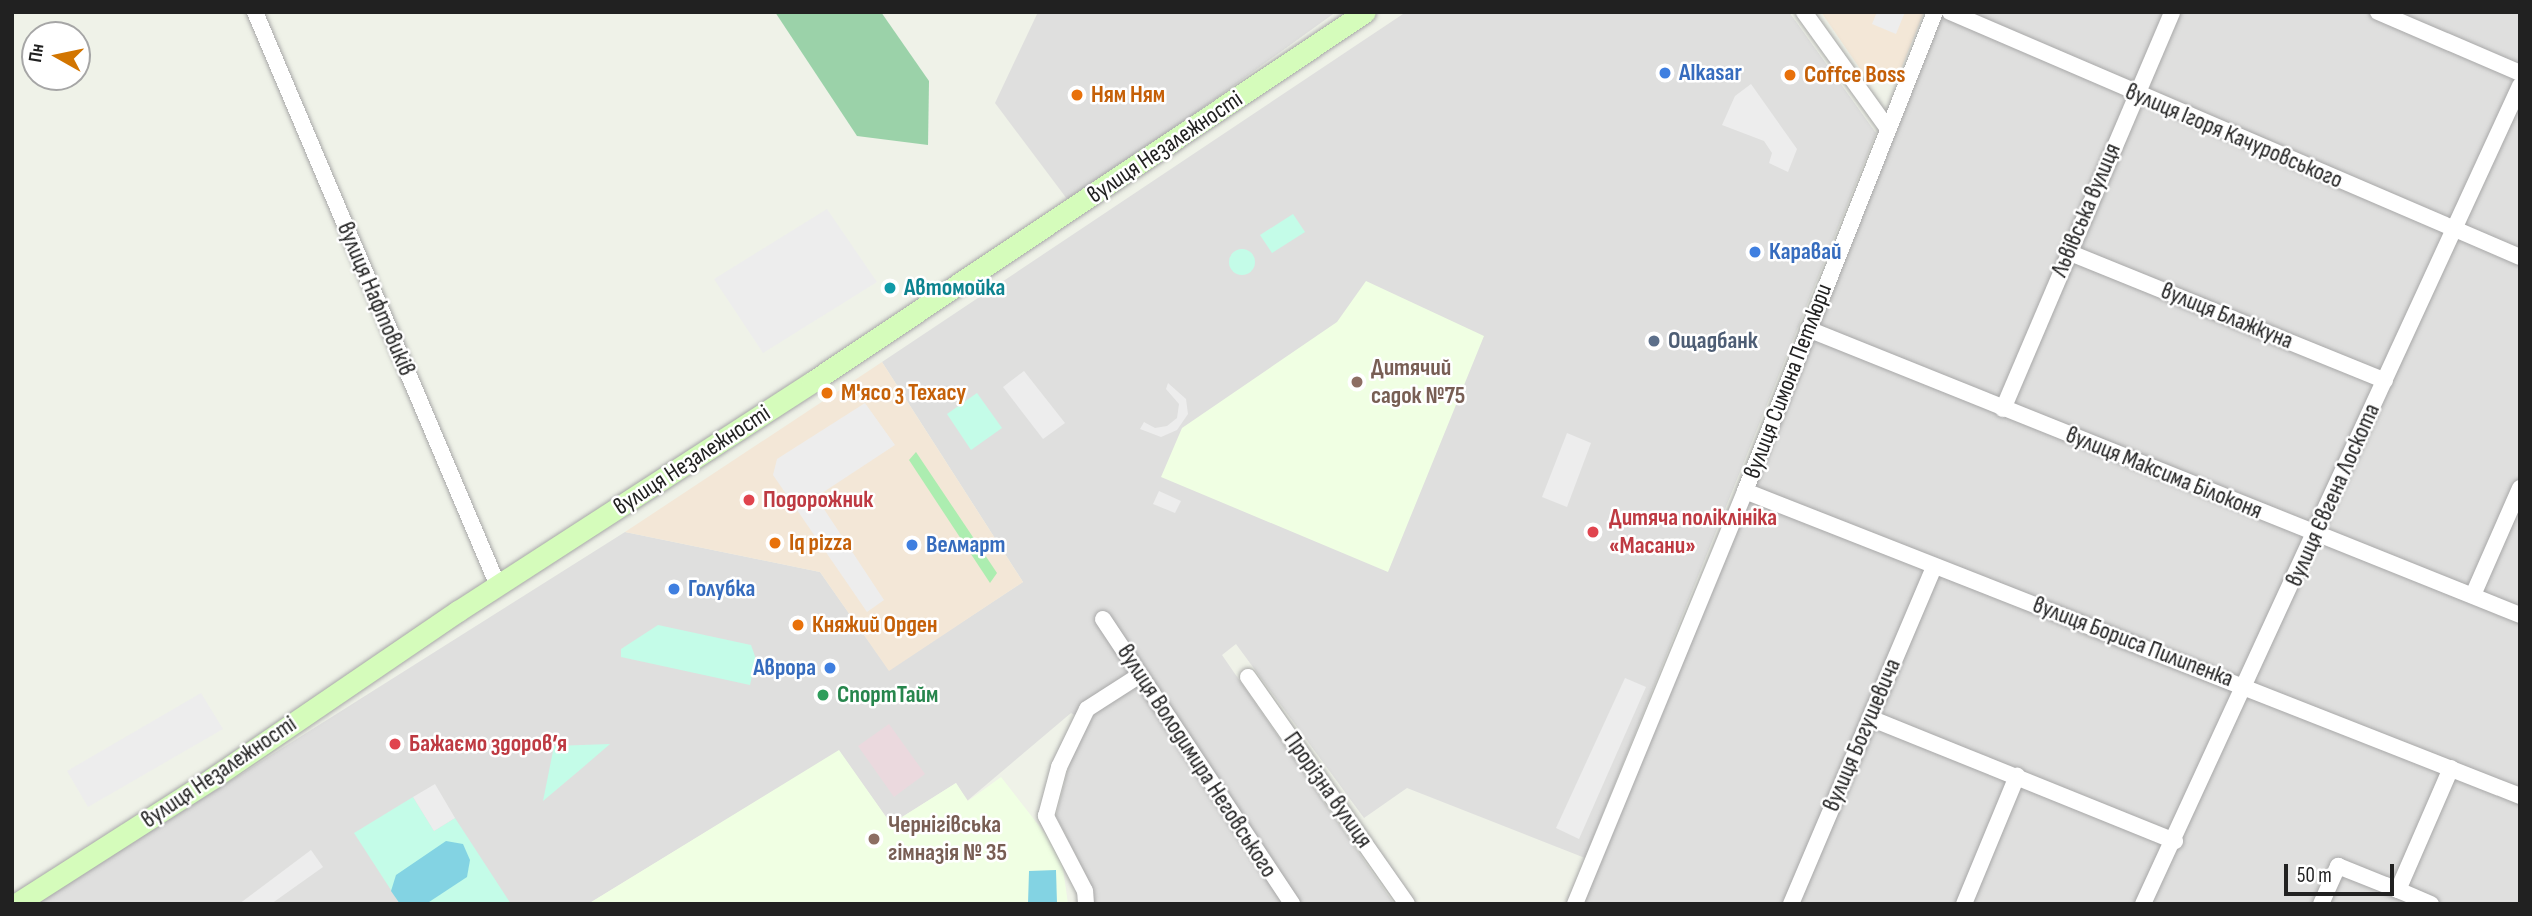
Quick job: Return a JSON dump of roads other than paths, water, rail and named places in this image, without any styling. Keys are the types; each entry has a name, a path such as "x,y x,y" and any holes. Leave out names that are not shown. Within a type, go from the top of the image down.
{"street":[{"name":"вулиця Нафтовиків","path":"255,12 498,586"},
{"name":"вулиця Незалежності","path":"16,904 1365,12"},
{"path":"1804,12 1888,129"},
{"name":"вулиця Симона Петлюри","path":"1575,904 1745,491 1935,12"},
{"name":"вулиця Ігоря Качуровського","path":"1950,12 2135,94 2520,257"},
{"name":"Львівська вулиця","path":"2003,409 2172,12"},
{"path":"2378,12 2520,73"},
{"name":"вулиця Євгена Лоскота","path":"2143,904 2248,685 2315,532 2520,86"},
{"name":"вулиця Блажкуна","path":"2068,252 2385,381"},
{"name":"вулиця Максима Білоконя","path":"1808,329 2520,615"},
{"path":"2473,595 2520,488"},
{"name":"вулиця Бориса Пилипенка","path":"1745,491 1934,567 2248,685 2520,796"},
{"name":"вулиця Богушевича","path":"1791,904 1934,567"},
{"name":"вулиця Володимира Неговського","path":"1103,619 1292,904"},
{"path":"1086,904 1085,891 1046,816 1059,767 1087,709 1140,675"},
{"name":"Прорізна вулиця","path":"1248,677 1407,904"},
{"path":"1870,718 2175,841"},
{"path":"2398,890 2451,768"},
{"path":"1964,904 2017,776"},
{"path":"2321,904 2338,866 2431,904"}],"place":[{"name":"Alkasar","path":"1665,73"},
{"name":"Coffce Boss","path":"1790,75"},
{"name":"Ням Ням","path":"1077,95"},
{"name":"Каравай","path":"1755,252"},
{"name":"Автомойка","path":"890,288"},
{"name":"Ощадбанк","path":"1654,341"},
{"name":"Дитячий садок №75","path":"1357,382"},
{"name":"М'ясо з Техасу","path":"827,393"},
{"name":"Подорожник","path":"749,500"},
{"name":"Дитяча поліклініка «Масани»","path":"1593,532"},
{"name":"Iq pizza","path":"775,543"},
{"name":"Велмарт","path":"912,545"},
{"name":"Голубка","path":"674,589"},
{"name":"Княжий Орден","path":"798,625"},
{"name":"Аврора","path":"830,668"},
{"name":"СпортТайм","path":"823,695"},
{"name":"Бажаємо здоров’я","path":"395,744"},
{"name":"Чернігівська гімназія № 35","path":"874,839"}]}
